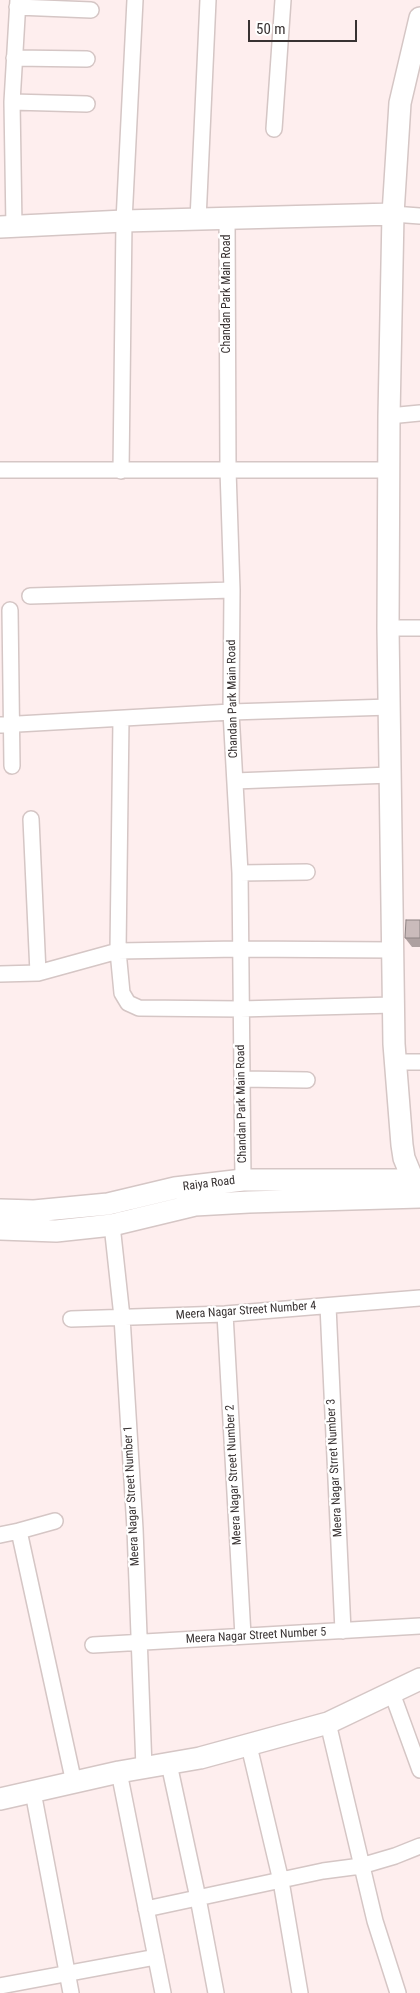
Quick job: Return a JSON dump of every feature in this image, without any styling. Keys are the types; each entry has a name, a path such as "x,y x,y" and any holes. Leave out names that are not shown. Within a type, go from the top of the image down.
{"street":[{"path":"121,470 124,221 135,0"},
{"path":"198,220 208,0"},
{"path":"274,129 283,0"},
{"path":"90,10 18,3 3,229 124,221 393,214 420,216"},
{"path":"418,1189 402,1144 395,1062 393,1005 397,931 390,775 388,416 393,214 400,104 420,18"},
{"path":"14,58 87,59"},
{"path":"12,102 87,104"},
{"name":"Chandan Park Main Road","path":"227,218 228,470 232,590 232,712 240,873 239,948 243,1180"},
{"path":"388,416 420,413"},
{"path":"0,470 389,470"},
{"path":"30,596 232,590"},
{"path":"10,610 6,724 12,766"},
{"path":"388,628 420,628"},
{"path":"6,724 121,720 232,712 390,707"},
{"path":"121,720 118,951 122,993 128,1003 139,1008 393,1005"},
{"path":"235,780 390,775"},
{"path":"31,819 38,973"},
{"path":"240,873 307,872"},
{"path":"0,974 38,973 118,951 239,948 364,950 397,931"},
{"path":"395,1062 420,1062"},
{"path":"242,1079 307,1080"},
{"name":"Raiya Road","path":"0,1229 56,1231 110,1214 176,1188 243,1180 418,1189"},
{"name":"Raiya Road","path":"0,1210 60,1210 110,1214 195,1205 418,1189"},
{"name":"Meera Nagar Street Number 1","path":"110,1214 122,1317 135,1529 144,1768"},
{"name":"Meera Nagar Street Number 4","path":"71,1319 225,1314 420,1298"},
{"name":"Meera Nagar Strret Number 3","path":"328,1306 342,1630"},
{"name":"Meera Nagar Street Number 2","path":"225,1314 243,1636"},
{"path":"0,1535 55,1521"},
{"path":"19,1531 74,1783"},
{"name":"Meera Nagar Street Number 5","path":"93,1645 420,1626"},
{"path":"0,1799 119,1772 169,1764 249,1746 328,1723 420,1679"},
{"path":"392,1692 420,1770"},
{"path":"328,1723 375,1921 398,1993"},
{"path":"249,1746 281,1881 300,1993"},
{"path":"169,1764 216,1993"},
{"path":"119,1772 163,1993"},
{"path":"33,1792 71,1993"},
{"path":"146,1909 323,1872 361,1866 420,1846"},
{"path":"0,1986 156,1957"}],"building":[{"path":"406,920 420,920 420,938 405,938"}]}
